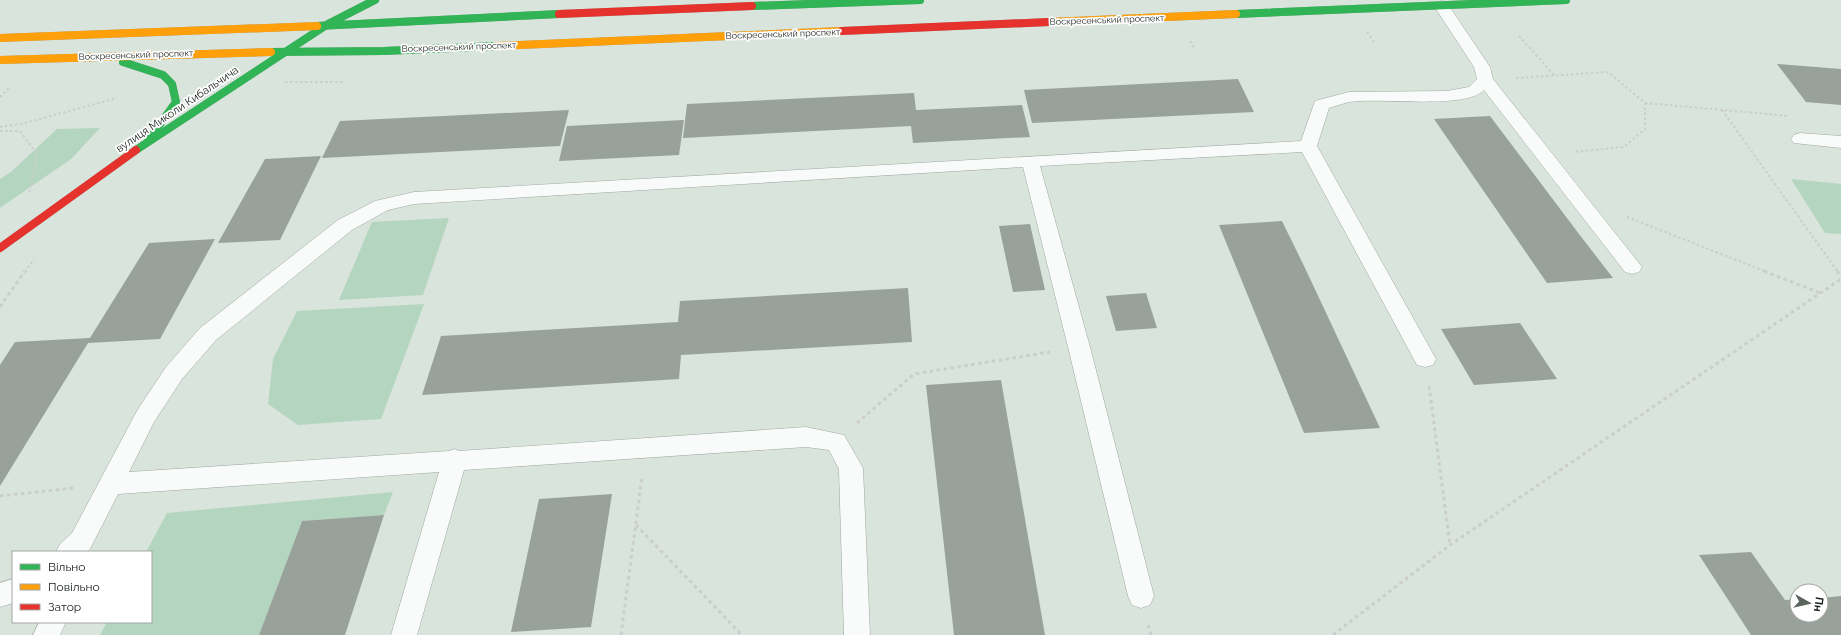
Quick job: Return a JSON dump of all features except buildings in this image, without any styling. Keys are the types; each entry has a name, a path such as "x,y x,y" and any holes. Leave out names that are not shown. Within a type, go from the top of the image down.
{"main road":[{"name":"вулиця Миколи Кибальчича","path":"0,248 148,141 328,24 375,0"},
{"path":"0,38 328,24 415,22 793,2 920,0"},
{"name":"Воскресенський проспект","path":"0,60 287,51 392,50 1566,0"},
{"path":"521,6 549,14"},
{"path":"96,56 142,67 156,72 164,75 172,84 176,102 164,121 148,141"}],"lane":[{"path":"1442,6 1482,67 1485,80 1632,267"},
{"path":"1425,360 1308,146 1321,105 1349,97 1447,96 1474,91 1485,80"},
{"path":"1800,139 1841,142"},
{"path":"70,551 81,541 146,416 174,373 208,334 345,225 382,204 414,198 1308,146"},
{"path":"1030,161 1079,347 1140,596"},
{"path":"110,484 455,459 806,437 836,442 851,468 857,635"},
{"path":"404,635 455,459"},
{"path":"0,595 12,591"},
{"path":"46,635 52,623"}],"path":[{"path":"1519,36 1554,75"},
{"path":"1485,80 1608,72 1645,103 1793,116"},
{"path":"282,82 344,82"},
{"path":"0,97 9,88"},
{"path":"0,127 25,123 117,98"},
{"path":"1544,155 1624,147 1645,129 1645,103"},
{"path":"1333,635 1450,545 1841,278 1722,110"},
{"path":"0,131 20,131 37,154 28,201"},
{"path":"1622,215 1821,293"},
{"path":"0,308 38,253"},
{"path":"836,442 914,374 1079,347"},
{"path":"1425,360 1450,545"},
{"path":"621,635 646,447"},
{"path":"0,496 110,484"},
{"path":"636,525 742,635"}],"green space":[{"path":"100,128 71,159 0,208 0,179 11,172 57,129"},
{"path":"1791,179 1841,184 1841,234 1825,233"},
{"path":"449,218 423,295 339,300 372,222"},
{"path":"424,304 381,419 298,425 268,404 273,359 297,311"},
{"path":"393,492 384,515 302,521 259,635 100,635 106,623 152,623 152,551 147,551 167,513"}],"traffic: fast":[{"path":"136,150 328,24 375,0"},
{"path":"752,6 920,0"},
{"path":"1236,14 1566,0"},
{"path":"317,26 559,14"},
{"path":"271,52 384,51 497,46"},
{"path":"123,62 163,75 172,84 176,102 148,141"}],"traffic: slow":[{"path":"1049,22 1236,14"},
{"path":"0,38 317,26"},
{"path":"497,46 842,31"},
{"path":"0,60 271,52"}],"traffic: jam":[{"path":"559,14 752,6"},
{"path":"842,31 1049,22"},
{"path":"0,248 136,150"}]}
